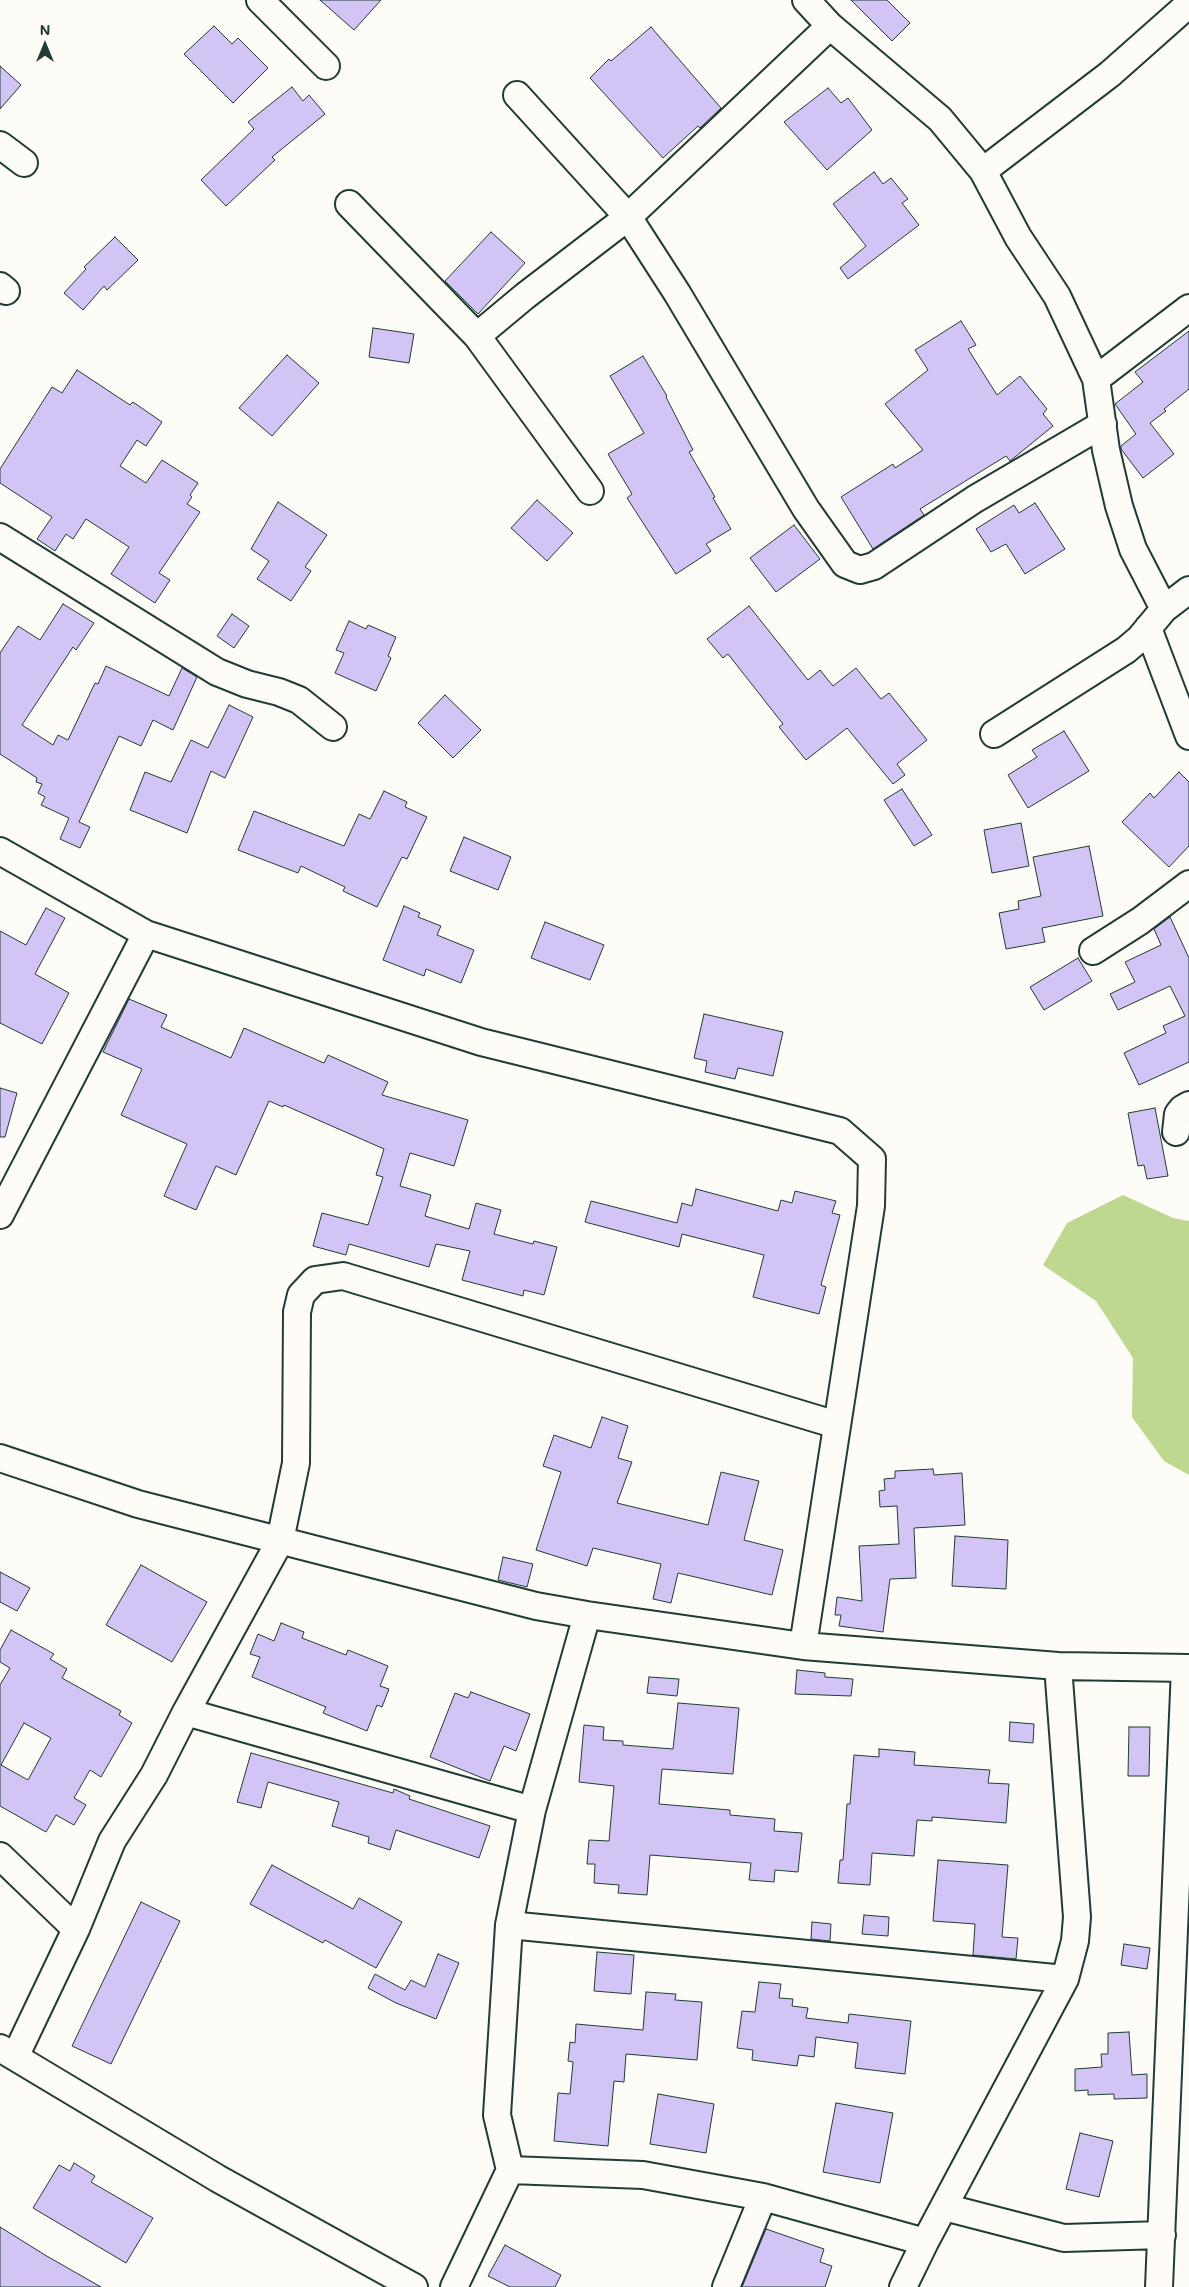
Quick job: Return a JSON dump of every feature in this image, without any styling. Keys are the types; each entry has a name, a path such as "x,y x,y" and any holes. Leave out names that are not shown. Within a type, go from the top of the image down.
{"street":[{"path":"260,0 326,66"},
{"path":"806,0 830,26 940,119 983,171 1018,237 1057,296 1096,379 1119,506 1156,619 1189,736"},
{"path":"983,171 1110,74 1189,4"},
{"path":"477,336 525,296 628,217 830,26"},
{"path":"517,95 628,217 677,293 806,508 845,564 860,570 874,566 975,499 1103,424"},
{"path":"0,146 24,163"},
{"path":"350,204 477,336 590,491"},
{"path":"1096,379 1189,308"},
{"path":"0,537 217,672 247,684 279,692 299,700 334,727"},
{"path":"994,734 1126,650 1156,619 1189,590"},
{"path":"0,851 146,934 481,1042 840,1131 872,1159 871,1206 803,1646"},
{"path":"1093,951 1140,921 1189,884"},
{"path":"2,1206 146,934"},
{"path":"1176,1132 1178,1114 1189,1105"},
{"path":"414,2287 217,2178 8,2052 76,1929 112,1841 154,1776 186,1712 280,1541 296,1463 297,1312 301,1296 315,1280 343,1276 837,1425"},
{"path":"0,1458 138,1504 536,1606 803,1646 1058,1666 1187,1668 1159,2287"},
{"path":"454,2287 510,2170 497,2115 509,1925 532,1810 587,1615"},
{"path":"903,2287 1065,1979 1075,1941 1077,1917 1058,1666"},
{"path":"186,1712 532,1810"},
{"path":"0,1856 76,1929"},
{"path":"509,1925 1065,1979"},
{"path":"510,2170 644,2175 763,2197 925,2242"},
{"path":"726,2287 763,2197"},
{"path":"944,2207 1064,2238 1162,2235"}],"green space":[{"path":"1123,1195 1173,1218 1189,1221 1189,1475 1164,1461 1132,1417 1133,1358 1096,1301 1043,1265 1067,1223"}],"building":[{"path":"320,0 381,0 354,30"},
{"path":"851,0 887,0 910,23 892,41"},
{"path":"214,26 232,44 238,38 268,68 233,103 184,54"},
{"path":"651,27 721,108 663,158 590,78 609,59 611,61"},
{"path":"0,66 21,85 0,109"},
{"path":"292,87 303,101 309,95 325,114 272,157 275,160 226,206 201,180 254,129 248,122"},
{"path":"828,88 841,103 848,98 872,130 827,170 784,122"},
{"path":"874,172 883,184 891,178 908,199 902,203 919,225 848,279 840,268 866,246 833,204"},
{"path":"491,232 525,263 478,314 445,281"},
{"path":"115,237 138,260 107,290 104,286 83,310 64,293 86,269 84,267"},
{"path":"961,321 976,345 968,349 997,395 1020,376 1047,409 1043,414 1053,426 1010,461 1006,456 920,509 924,515 873,549 841,497 893,464 895,468 923,450 885,404 928,370 915,350"},
{"path":"373,328 414,334 409,363 369,357"},
{"path":"1189,331 1189,389 1150,423 1174,454 1143,478 1121,449 1121,446 1136,434 1115,404 1143,382 1135,372"},
{"path":"287,355 319,383 272,436 239,408"},
{"path":"643,356 667,396 693,450 689,452 731,529 706,544 711,551 676,574 627,498 632,494 608,454 644,433 610,376"},
{"path":"77,370 130,405 133,402 162,422 146,446 137,440 120,466 146,483 162,460 198,483 190,495 192,497 187,504 200,512 159,573 170,580 155,603 111,574 129,547 86,519 73,539 66,534 55,551 37,539 52,517 0,483 0,469 52,387 62,393"},
{"path":"537,500 573,533 547,561 511,528"},
{"path":"278,502 327,535 305,567 311,571 291,601 257,579 269,561 251,549"},
{"path":"1035,503 1065,549 1025,574 1006,544 991,552 976,529 1014,505 1019,513"},
{"path":"794,525 820,559 776,592 750,558"},
{"path":"63,604 94,623 76,650 73,647 22,725 53,745 58,735 68,740 95,683 98,684 106,666 169,696 182,668 197,677 173,730 153,720 141,746 119,736 79,822 90,827 80,848 60,839 69,818 41,805 45,797 38,793 42,784 36,782 37,778 0,754 0,653 18,626 40,640"},
{"path":"749,606 808,680 820,670 833,686 856,668 881,699 889,693 927,740 897,764 905,775 893,784 847,728 806,760 779,727 783,724 728,654 723,658 707,639"},
{"path":"232,614 249,626 234,648 217,636"},
{"path":"349,621 366,629 368,625 396,637 388,656 391,658 376,691 335,673 344,653 336,650"},
{"path":"445,695 481,730 453,758 418,723"},
{"path":"229,705 253,717 225,778 211,771 187,833 130,810 145,772 171,782 191,740 208,748"},
{"path":"1064,731 1089,771 1028,808 1008,775 1037,757 1032,750"},
{"path":"1179,772 1189,782 1189,846 1169,867 1122,822 1150,793 1154,798"},
{"path":"902,789 932,835 914,846 884,800"},
{"path":"384,791 407,802 405,807 427,817 407,859 402,857 377,907 343,891 345,887 301,866 298,873 238,850 254,811 344,846 359,814 370,819"},
{"path":"1021,823 1029,866 992,873 984,830"},
{"path":"464,837 511,857 498,890 450,871"},
{"path":"1089,846 1103,916 1042,928 1045,942 1006,949 999,913 1019,909 1018,901 1041,896 1033,857"},
{"path":"404,906 420,913 418,917 441,926 437,935 474,950 461,983 426,969 424,976 383,960"},
{"path":"46,908 65,918 35,974 69,993 42,1044 0,1023 0,931 26,945"},
{"path":"1170,917 1189,958 1189,1062 1139,1085 1124,1053 1166,1033 1163,1026 1185,1016 1170,986 1118,1010 1110,994 1135,982 1125,962 1161,945 1154,929"},
{"path":"545,922 604,945 590,980 531,958"},
{"path":"1078,958 1092,981 1044,1010 1030,987"},
{"path":"129,999 167,1015 161,1027 231,1058 244,1028 324,1063 328,1055 388,1082 382,1095 468,1120 454,1166 410,1153 400,1186 431,1195 425,1216 469,1229 476,1203 501,1210 494,1234 533,1244 534,1241 557,1247 544,1295 524,1290 523,1296 462,1280 470,1251 436,1244 429,1267 349,1244 346,1255 313,1246 322,1213 368,1225 383,1177 376,1175 384,1149 284,1105 283,1107 269,1101 236,1175 216,1166 196,1210 164,1196 187,1144 121,1115 142,1069 103,1052"},
{"path":"704,1014 783,1032 773,1076 738,1068 735,1079 705,1072 707,1061 694,1058"},
{"path":"0,1088 17,1093 5,1137 0,1137"},
{"path":"1155,1108 1168,1176 1147,1179 1144,1165 1138,1166 1128,1113"},
{"path":"696,1189 778,1211 781,1200 792,1203 795,1191 836,1201 832,1213 840,1215 821,1285 826,1287 819,1314 753,1297 764,1255 682,1234 679,1247 585,1222 591,1201 677,1223 682,1203 692,1206"},
{"path":"602,1417 628,1426 618,1458 632,1462 617,1503 708,1525 721,1472 759,1481 744,1540 783,1550 772,1595 678,1573 671,1603 653,1599 661,1564 593,1548 587,1566 536,1550 561,1472 543,1466 554,1435 591,1448"},
{"path":"933,1469 934,1475 962,1473 965,1525 914,1528 916,1578 890,1579 883,1632 839,1626 841,1615 835,1615 837,1597 862,1601 859,1546 899,1544 897,1506 880,1507 879,1491 885,1490 884,1479 895,1478 895,1471"},
{"path":"955,1536 1008,1540 1006,1589 952,1586"},
{"path":"503,1557 533,1564 527,1587 498,1580"},
{"path":"141,1565 207,1602 172,1662 106,1625"},
{"path":"0,1572 30,1588 17,1611 0,1602"},
{"path":"281,1623 304,1632 302,1638 346,1655 348,1650 388,1666 380,1686 389,1689 382,1707 377,1705 367,1731 323,1713 326,1707 252,1677 260,1657 250,1654 258,1634 274,1641"},
{"path":"11,1630 54,1654 50,1659 67,1669 62,1678 121,1711 119,1715 132,1723 101,1777 90,1770 74,1798 86,1805 74,1825 56,1815 46,1832 0,1806 0,1685 10,1668 0,1662 0,1650","holes":["24,1723 51,1738 28,1780 1,1765"]},
{"path":"797,1670 825,1673 825,1677 853,1679 851,1696 795,1694"},
{"path":"649,1677 679,1679 677,1696 647,1693"},
{"path":"471,1692 530,1714 516,1751 504,1746 490,1781 430,1757 455,1693 468,1698"},
{"path":"678,1703 739,1708 733,1774 662,1769 659,1804 730,1810 730,1815 775,1819 774,1831 802,1833 798,1872 775,1870 774,1882 749,1880 751,1863 650,1855 647,1895 618,1893 619,1885 594,1883 595,1864 587,1864 589,1840 609,1841 614,1786 579,1782 584,1725 604,1727 603,1740 623,1741 623,1745 673,1749"},
{"path":"1010,1722 1034,1724 1033,1743 1009,1741"},
{"path":"1129,1727 1150,1727 1149,1776 1128,1776"},
{"path":"879,1749 915,1752 914,1765 990,1770 988,1783 1009,1784 1006,1823 932,1817 932,1821 917,1820 914,1856 872,1853 870,1885 838,1883 840,1860 843,1860 847,1804 850,1804 854,1755 879,1757"},
{"path":"251,1753 393,1793 394,1789 410,1796 409,1799 490,1826 479,1858 396,1830 390,1850 368,1843 369,1837 332,1826 339,1802 268,1782 261,1808 237,1802"},
{"path":"938,1860 1008,1865 1002,1937 1018,1938 1016,1959 973,1955 975,1924 933,1921"},
{"path":"272,1865 353,1909 359,1898 402,1922 376,1968 325,1940 323,1943 250,1904"},
{"path":"141,1902 180,1921 111,2064 72,2046"},
{"path":"864,1915 889,1917 888,1936 862,1934"},
{"path":"812,1922 831,1924 830,1941 811,1939"},
{"path":"1124,1944 1150,1948 1147,1969 1121,1965"},
{"path":"597,1952 634,1955 631,1994 594,1991"},
{"path":"438,1954 459,1963 436,2019 396,2003 368,1988 375,1974 405,1990 411,1980 425,1987"},
{"path":"759,1982 781,1984 779,1998 793,1999 792,2006 808,2008 806,2018 848,2023 849,2014 911,2021 905,2074 855,2068 858,2043 816,2037 814,2057 799,2055 797,2066 752,2060 753,2050 737,2048 742,2011 755,2012"},
{"path":"646,1992 676,1994 675,2000 702,2002 697,2060 626,2054 624,2082 614,2081 608,2146 554,2141 558,2093 570,2094 573,2062 568,2061 570,2042 575,2043 576,2024 643,2030"},
{"path":"1129,2032 1132,2075 1147,2074 1147,2098 1114,2099 1114,2094 1088,2095 1088,2090 1075,2091 1075,2069 1102,2067 1101,2054 1108,2054 1108,2033"},
{"path":"658,2094 714,2104 706,2153 650,2144"},
{"path":"836,2103 893,2113 880,2183 823,2172"},
{"path":"1080,2133 1113,2141 1099,2197 1066,2189"},
{"path":"74,2163 95,2176 91,2182 153,2218 126,2263 33,2208 59,2165 70,2171"},
{"path":"0,2227 45,2255 101,2287 0,2287"},
{"path":"766,2229 824,2249 820,2262 832,2266 825,2287 742,2287"},
{"path":"505,2245 561,2275 555,2287 510,2287 488,2276"}]}
